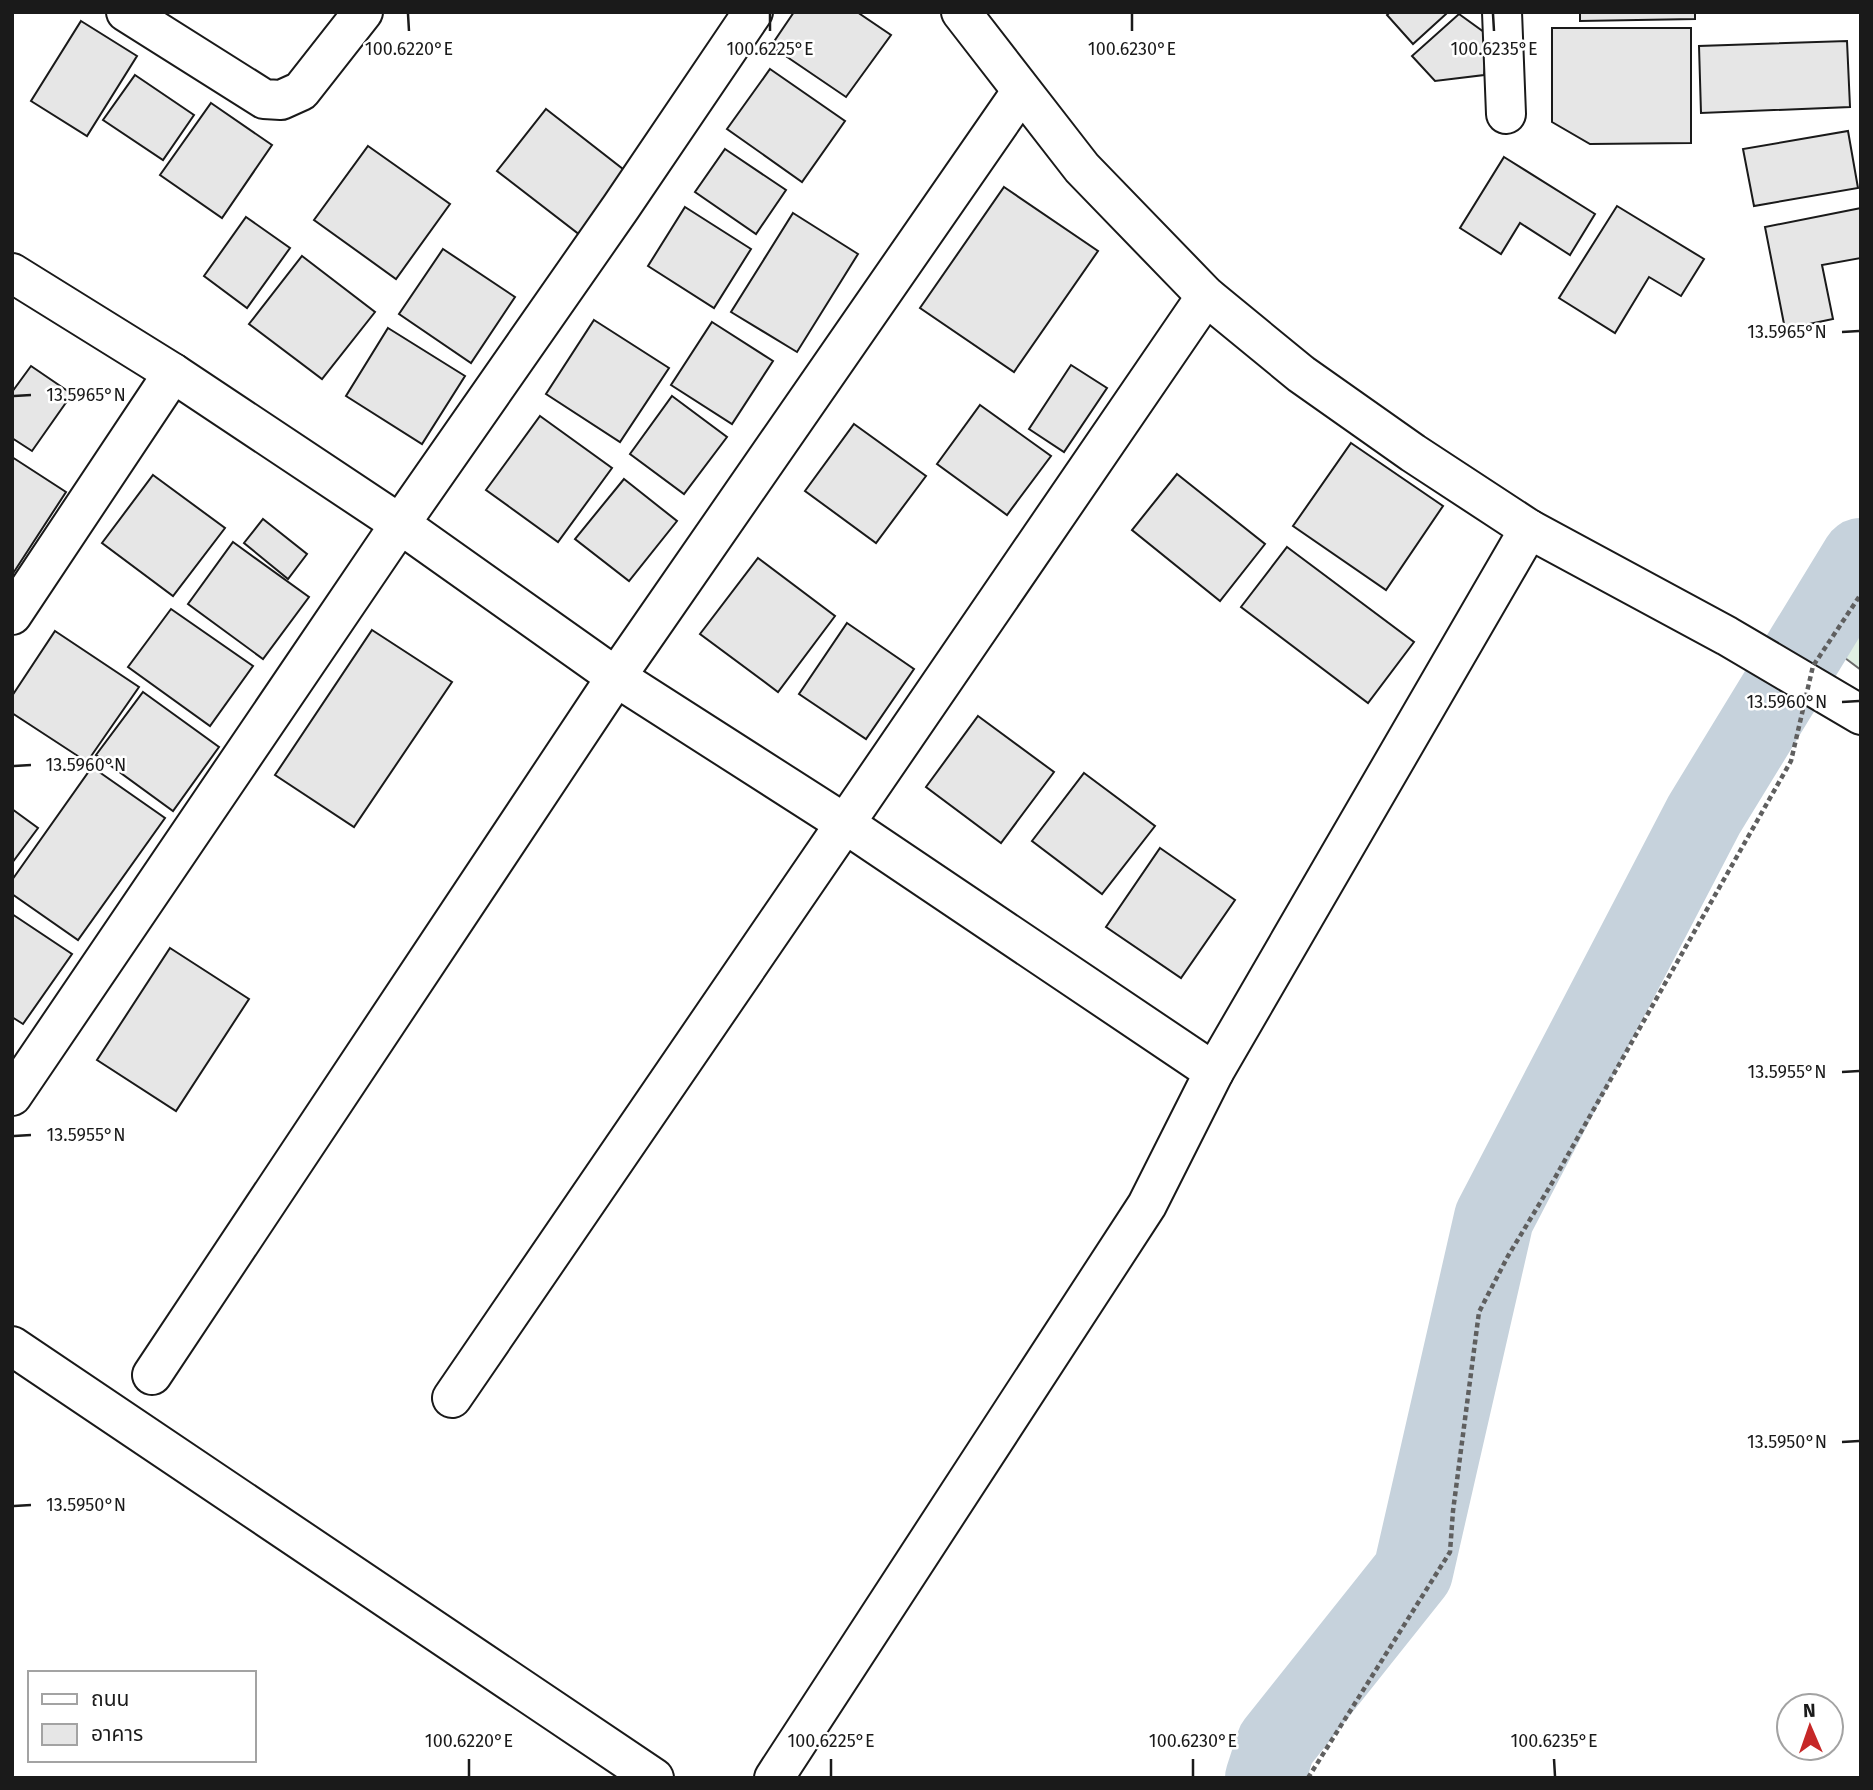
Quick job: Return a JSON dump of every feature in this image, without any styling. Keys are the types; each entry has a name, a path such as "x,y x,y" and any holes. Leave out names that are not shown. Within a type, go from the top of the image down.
{"street":[{"path":"126,12 264,99 281,100 301,91 363,12"},
{"path":"12,1096 400,524 629,196 753,12"},
{"path":"961,12 1082,168 1206,296 1301,374 1413,453 1530,528 1727,636 1861,715"},
{"path":"1502,12 1506,114"},
{"path":"152,1375 616,677 1021,92"},
{"path":"12,273 173,373 400,524 616,677 844,823 1214,1072"},
{"path":"452,1398 1206,296"},
{"path":"12,615 173,373"},
{"path":"774,1778 1147,1205 1214,1072 1530,528"},
{"path":"12,1346 654,1778"}],"path":[{"path":"1308,1778 1450,1552 1479,1312 1508,1256 1791,761 1813,666 1861,594"}],"green space":[{"path":"1861,606 1861,670 1837,652"}],"building":[{"path":"794,12 857,12 891,35 846,97 771,46"},
{"path":"1390,12 1446,14 1413,44 1387,15"},
{"path":"1580,12 1695,12 1695,19 1580,21"},
{"path":"1459,14 1488,35 1484,75 1435,81 1412,56"},
{"path":"81,21 137,56 87,136 31,101"},
{"path":"1552,28 1691,28 1691,143 1590,144 1552,122"},
{"path":"1847,41 1850,107 1701,113 1699,46"},
{"path":"770,69 845,121 802,182 727,129"},
{"path":"135,75 194,115 163,160 103,120"},
{"path":"211,103 272,145 222,218 160,175"},
{"path":"546,109 628,173 580,235 497,171"},
{"path":"1848,131 1858,188 1754,206 1743,149"},
{"path":"368,146 450,204 396,279 314,220"},
{"path":"725,149 786,190 756,234 695,192"},
{"path":"1504,157 1595,214 1570,255 1520,223 1501,254 1460,228"},
{"path":"1004,187 1098,251 1014,372 920,308"},
{"path":"1617,206 1704,259 1681,296 1649,277 1615,333 1559,298"},
{"path":"685,207 751,249 714,308 648,266"},
{"path":"1861,208 1861,258 1822,265 1833,319 1785,329 1765,227"},
{"path":"793,213 858,254 797,352 731,312"},
{"path":"246,217 290,248 247,308 204,276"},
{"path":"443,249 515,297 471,363 399,314"},
{"path":"302,256 375,312 322,379 249,324"},
{"path":"594,320 669,368 620,442 546,394"},
{"path":"712,322 773,361 732,424 671,385"},
{"path":"388,328 465,376 422,444 346,396"},
{"path":"1071,365 1107,388 1064,452 1029,429"},
{"path":"31,366 72,394 32,451 12,438 12,392"},
{"path":"672,396 727,437 684,494 630,454"},
{"path":"980,405 1051,456 1007,515 937,464"},
{"path":"540,416 612,468 558,542 486,490"},
{"path":"854,424 926,476 876,543 805,491"},
{"path":"1351,443 1443,506 1386,590 1293,526"},
{"path":"12,457 66,492 12,575"},
{"path":"1177,474 1265,544 1220,601 1132,530"},
{"path":"153,475 225,528 173,596 102,543"},
{"path":"624,479 677,521 629,581 575,539"},
{"path":"263,519 307,554 288,579 244,543"},
{"path":"233,542 309,597 263,659 188,604"},
{"path":"1287,547 1414,642 1368,703 1241,607"},
{"path":"758,558 835,616 778,692 700,634"},
{"path":"171,609 253,666 210,726 128,667"},
{"path":"847,623 914,669 866,739 799,694"},
{"path":"372,630 452,682 354,827 275,775"},
{"path":"55,631 139,687 87,762 12,713 12,696"},
{"path":"143,692 219,747 173,811 96,755"},
{"path":"978,716 1054,772 1001,843 926,787"},
{"path":"92,767 165,818 78,940 12,894 12,880"},
{"path":"1084,773 1155,826 1102,894 1032,841"},
{"path":"12,809 38,828 12,863"},
{"path":"1160,848 1235,900 1181,978 1106,927"},
{"path":"12,914 72,954 23,1024 12,1017"},
{"path":"170,948 249,999 176,1111 97,1060"}],"waterway":[{"path":"1265,1778 1276,1744 1413,1572 1494,1218 1704,815 1861,558"}]}
